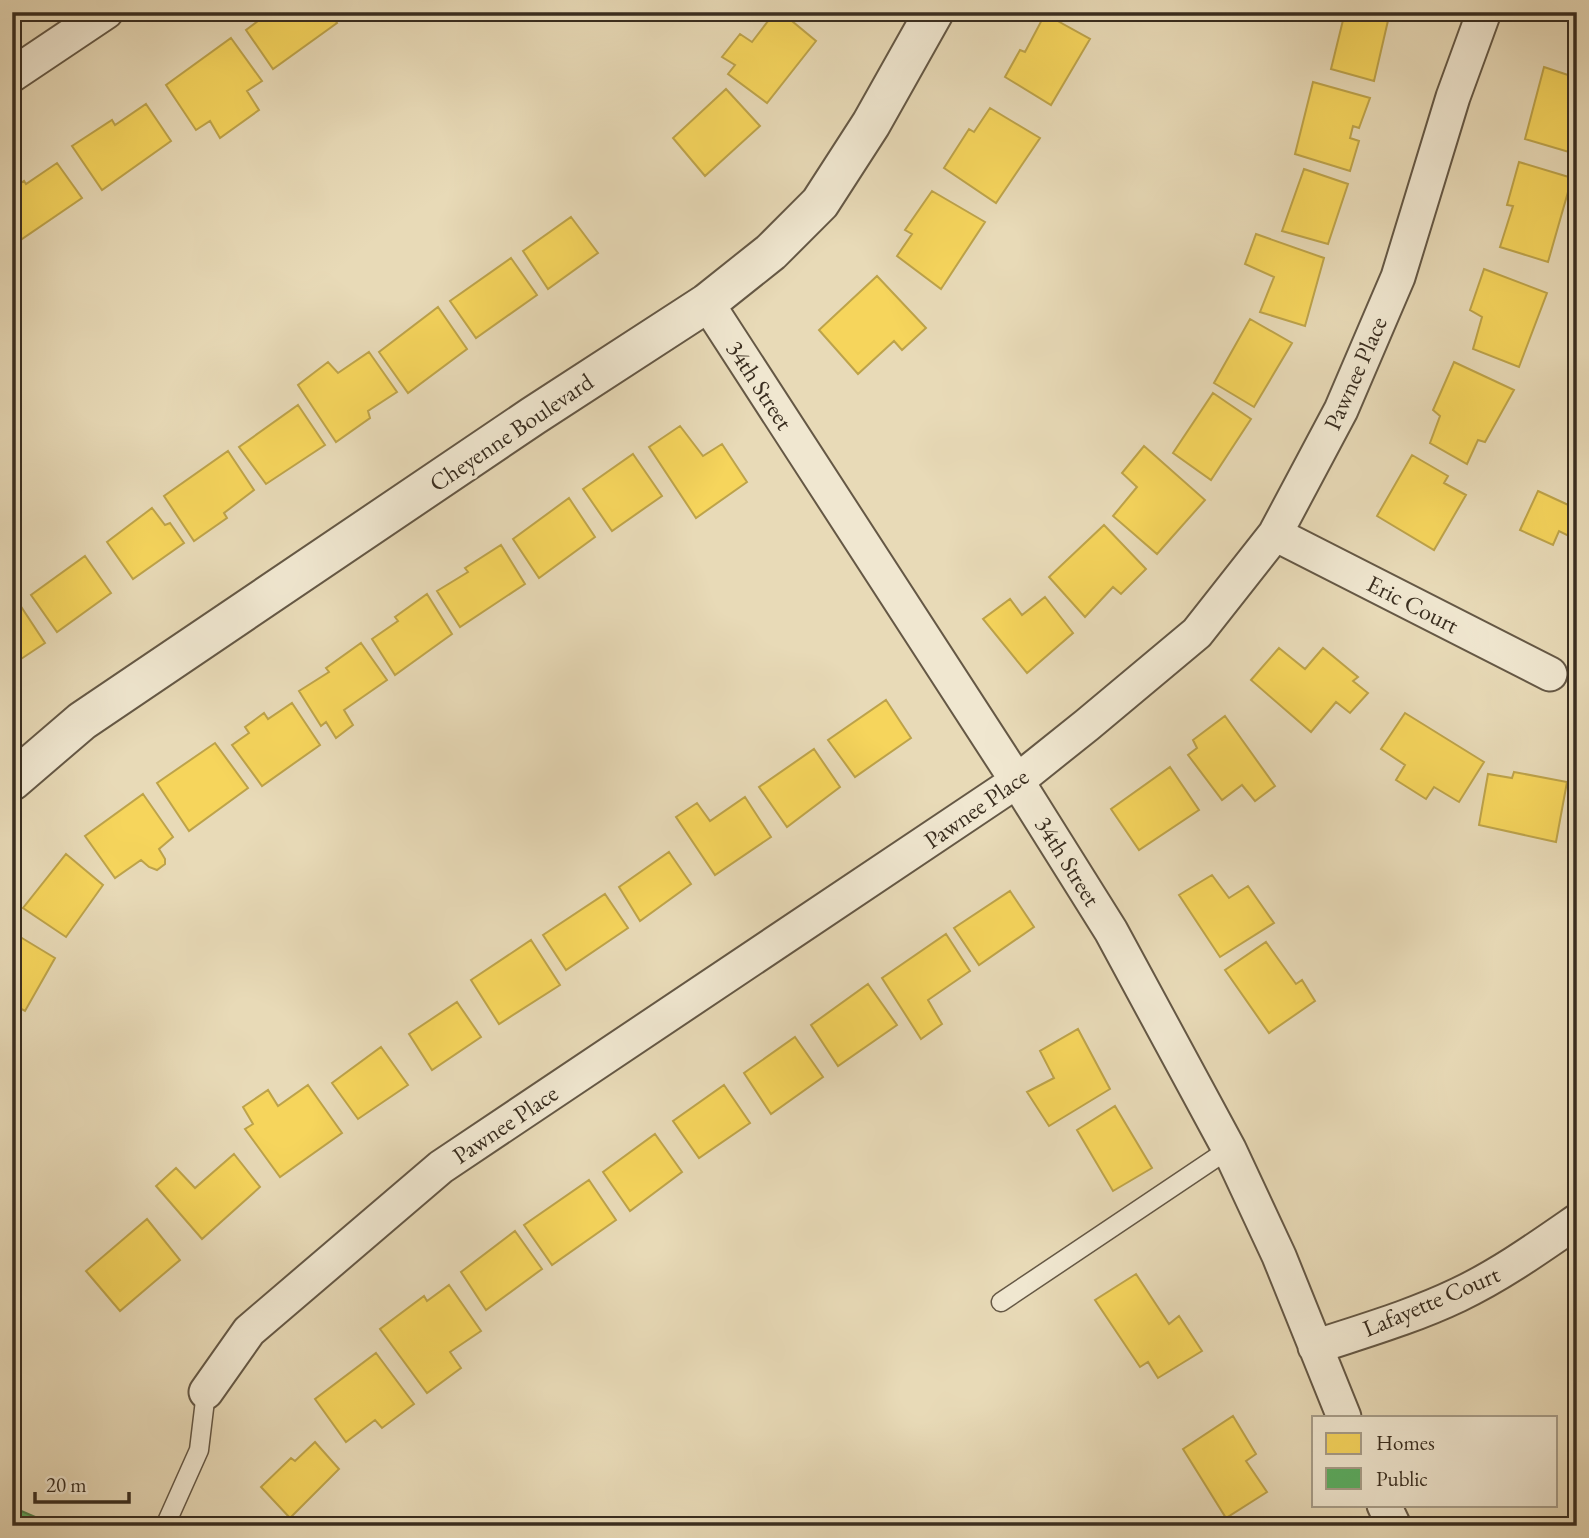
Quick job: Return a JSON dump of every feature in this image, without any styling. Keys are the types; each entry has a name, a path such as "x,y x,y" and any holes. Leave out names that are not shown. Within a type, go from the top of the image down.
{"street":[{"path":"12,75 106,12"},
{"name":"Cheyenne Boulevard","path":"12,781 82,721 533,416 707,303 771,252 820,203 871,124 934,12"},
{"name":"Pawnee Place","path":"206,1392 249,1331 441,1167 1017,781 1197,633 1275,534 1341,410 1398,277 1452,97 1484,12"},
{"name":"34th Street","path":"707,303 1111,931 1229,1149 1279,1255 1344,1416"},
{"name":"Eric Court","path":"1275,534 1550,674"},
{"name":"Lafayette Court","path":"1315,1347 1413,1314 1456,1296 1504,1271 1577,1221"},
{"path":"1384,1506 1394,1526"}],"lane":[{"path":"1001,1302 1229,1149"},
{"path":"166,1526 199,1450 206,1392"}],"building: Homes":[{"path":"270,12 330,12 337,23 273,69 246,30"},
{"path":"775,12 781,12 816,41 767,103 728,74 735,65 722,57 740,34 752,42"},
{"path":"1345,12 1390,12 1374,81 1331,69"},
{"path":"1045,14 1090,39 1051,105 1005,77 1020,50 1025,52"},
{"path":"231,38 262,81 247,91 259,110 220,138 210,121 196,130 166,85"},
{"path":"1544,67 1577,78 1577,122 1569,152 1525,139"},
{"path":"1313,82 1370,98 1359,128 1353,126 1350,138 1359,141 1350,171 1295,154"},
{"path":"726,89 760,126 705,176 673,138"},
{"path":"146,104 171,141 102,190 72,146 112,120 115,125"},
{"path":"990,108 1040,138 996,203 944,168 969,129 974,132"},
{"path":"1519,162 1572,178 1548,262 1500,247 1513,206 1507,205"},
{"path":"57,163 82,198 19,241 12,231 12,189 24,181 26,184"},
{"path":"1304,169 1348,184 1328,244 1282,231"},
{"path":"932,191 985,222 941,289 897,256 912,234 905,230"},
{"path":"571,217 598,253 548,289 523,251"},
{"path":"1256,234 1324,258 1305,326 1260,312 1274,277 1245,264"},
{"path":"511,258 537,295 476,338 450,301"},
{"path":"1484,269 1547,293 1519,367 1473,349 1482,317 1470,310"},
{"path":"877,276 926,328 902,350 894,341 858,374 819,330"},
{"path":"438,307 467,349 408,393 379,352"},
{"path":"1250,319 1292,343 1254,407 1214,383"},
{"path":"369,352 397,392 368,411 370,418 336,442 298,385 328,362 338,373"},
{"path":"1454,362 1514,390 1485,442 1478,440 1467,464 1430,443 1440,416 1433,410"},
{"path":"1213,393 1251,419 1211,480 1173,453"},
{"path":"298,405 325,445 266,484 239,447"},
{"path":"680,426 703,456 722,444 747,482 696,518 649,447"},
{"path":"1144,446 1205,500 1157,554 1113,516 1137,487 1122,473"},
{"path":"228,451 254,490 224,513 227,518 194,541 164,496"},
{"path":"633,454 662,496 612,531 583,489"},
{"path":"1412,455 1448,476 1444,483 1466,495 1434,550 1377,516"},
{"path":"1538,491 1577,509 1577,540 1559,531 1553,545 1520,530"},
{"path":"569,498 595,537 539,578 513,539"},
{"path":"152,508 165,525 170,523 184,543 133,579 107,542"},
{"path":"1104,525 1146,569 1121,594 1113,587 1085,617 1049,577"},
{"path":"501,545 525,584 460,627 437,591 468,572 465,568"},
{"path":"85,556 111,593 57,632 31,595"},
{"path":"427,594 452,634 395,675 372,639 398,621 395,617"},
{"path":"1045,597 1073,633 1027,673 983,619 1010,599 1022,615"},
{"path":"20,605 45,643 12,665 12,610"},
{"path":"361,643 387,680 344,710 353,725 336,738 326,722 321,726 299,691 329,672 326,668"},
{"path":"1279,648 1305,669 1323,648 1358,677 1353,681 1368,693 1350,713 1336,702 1311,732 1251,680"},
{"path":"886,700 911,738 855,777 828,740"},
{"path":"292,703 320,745 262,786 232,745 249,733 245,727 264,713 268,719"},
{"path":"1405,713 1484,762 1459,802 1434,787 1426,799 1396,780 1405,765 1381,749"},
{"path":"1225,716 1275,786 1255,801 1242,785 1222,800 1188,755 1197,748 1193,740"},
{"path":"215,743 248,788 189,831 157,783"},
{"path":"814,749 840,787 787,827 759,787"},
{"path":"1170,767 1199,810 1139,850 1111,809"},
{"path":"1514,772 1567,782 1556,842 1479,825 1488,774 1512,778"},
{"path":"143,794 173,837 159,849 165,864 157,870 141,860 115,878 85,836"},
{"path":"745,797 771,837 715,875 676,817 697,803 710,821"},
{"path":"669,852 691,884 640,921 619,887"},
{"path":"66,854 103,885 66,937 23,908"},
{"path":"1212,875 1229,898 1248,886 1274,923 1220,957 1179,895"},
{"path":"1010,891 1034,927 979,965 954,928"},
{"path":"605,894 628,928 566,970 543,935"},
{"path":"12,932 55,958 25,1011 12,1004"},
{"path":"946,934 970,971 928,1000 942,1024 921,1039 882,978"},
{"path":"531,940 560,985 499,1024 471,980"},
{"path":"1266,942 1296,984 1302,980 1315,1001 1269,1033 1225,970"},
{"path":"868,984 897,1025 838,1066 811,1025"},
{"path":"457,1002 481,1037 432,1070 409,1034"},
{"path":"12,1018 18,1021 12,1035"},
{"path":"1078,1029 1110,1089 1049,1126 1027,1092 1054,1078 1040,1051"},
{"path":"795,1037 823,1077 771,1114 744,1073"},
{"path":"381,1047 408,1085 358,1119 332,1083"},
{"path":"308,1085 342,1133 280,1177 245,1129 253,1124 243,1107 268,1090 278,1106"},
{"path":"724,1085 750,1123 699,1158 673,1121"},
{"path":"1115,1106 1152,1168 1113,1191 1077,1130"},
{"path":"655,1134 682,1172 630,1211 603,1172"},
{"path":"234,1154 260,1187 202,1239 156,1186 176,1168 195,1188"},
{"path":"589,1180 616,1220 552,1265 524,1225"},
{"path":"147,1219 180,1260 120,1311 86,1271"},
{"path":"515,1231 542,1269 486,1310 461,1272"},
{"path":"1136,1274 1169,1324 1179,1316 1202,1351 1158,1378 1148,1362 1140,1367 1095,1300"},
{"path":"449,1285 481,1331 450,1352 461,1368 427,1393 380,1329 424,1296 427,1301"},
{"path":"376,1353 414,1404 382,1428 375,1420 346,1442 315,1399"},
{"path":"1233,1416 1256,1454 1246,1461 1267,1492 1226,1518 1183,1449"},
{"path":"315,1442 339,1469 290,1518 261,1487 291,1458 295,1461"},
{"path":"1577,1512 1577,1526 1556,1526"}],"building: Public":[{"path":"12,1507 56,1526 12,1526"}]}
